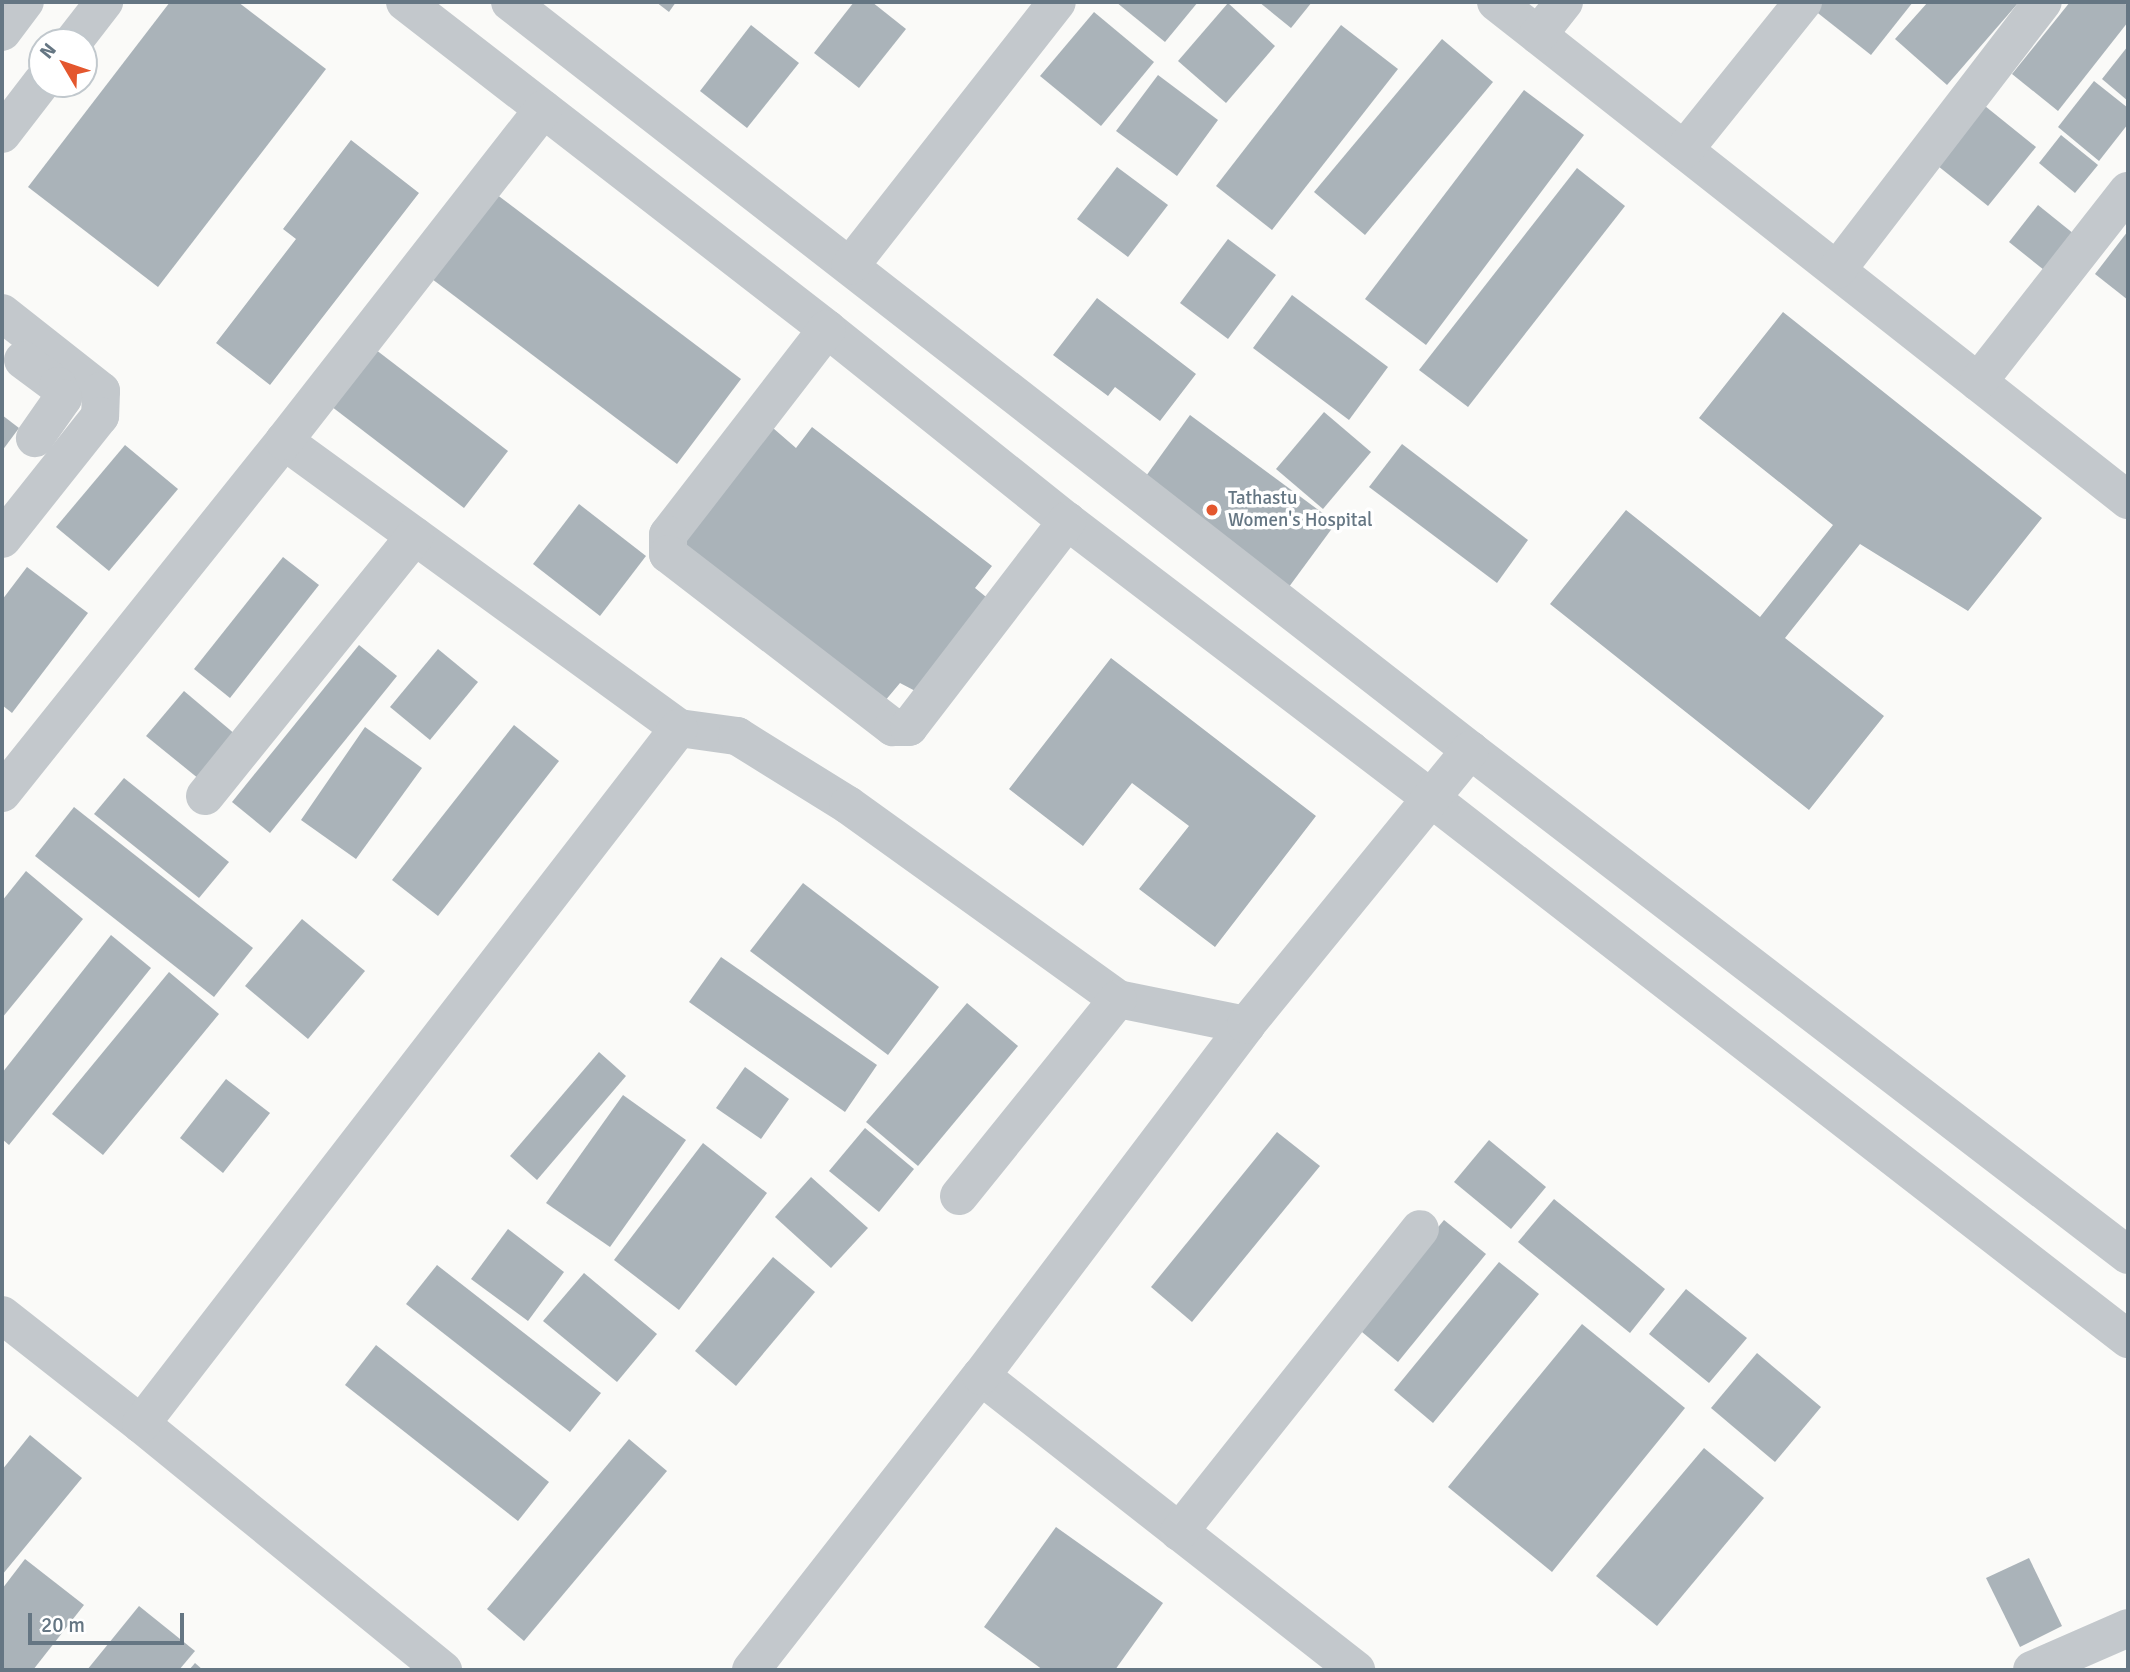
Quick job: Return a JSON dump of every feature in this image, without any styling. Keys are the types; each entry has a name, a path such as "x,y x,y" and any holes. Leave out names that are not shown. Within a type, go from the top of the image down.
{"street":[{"path":"2,32 25,2"},
{"path":"84,28 104,2"},
{"path":"405,2 827,329 1067,521 1432,799 2128,1339"},
{"path":"509,2 1470,750 2128,1255"},
{"path":"850,266 1057,2"},
{"path":"1496,2 2128,500"},
{"path":"1538,35 1564,2"},
{"path":"1684,150 1803,2"},
{"path":"1837,270 2043,2"},
{"path":"2,134 30,98"},
{"path":"2,793 284,441 543,109"},
{"path":"1978,382 2128,191"},
{"path":"2,313 102,391 100,416 2,539"},
{"path":"827,329 668,535 668,554 893,727 909,727 1067,521"},
{"path":"2,344 58,386 63,398 35,438"},
{"path":"284,441 679,728 737,736 848,805 1118,999 1247,1025"},
{"path":"205,796 415,536"},
{"path":"142,1424 679,728"},
{"path":"751,1670 981,1376 1247,1025 1470,750"},
{"path":"959,1196 1118,999"},
{"path":"1179,1532 1420,1228"},
{"path":"2,1315 142,1424 443,1670"},
{"path":"981,1376 1356,1670"},
{"path":"2032,1670 2128,1628"}],"building":[{"path":"170,2 238,2 326,69 158,287 28,187"},
{"path":"656,2 676,2 669,12"},
{"path":"854,2 872,2 906,29 859,88 814,53"},
{"path":"1116,2 1198,2 1165,42"},
{"path":"1259,2 1312,2 1291,28"},
{"path":"1820,2 1913,2 1871,55 1814,10"},
{"path":"1928,2 2019,2 1947,85 1895,39"},
{"path":"2070,2 2123,2 2128,6 2128,22 2058,111 2012,74"},
{"path":"1228,3 1275,46 1226,103 1178,61"},
{"path":"1094,12 1154,62 1101,126 1040,76"},
{"path":"751,25 799,63 747,128 700,91"},
{"path":"1341,25 1398,69 1272,230 1216,186"},
{"path":"1442,39 1493,82 1365,235 1314,192"},
{"path":"2128,46 2128,101 2102,79"},
{"path":"1158,75 1218,120 1177,176 1116,131"},
{"path":"2094,81 2128,108 2128,124 2099,161 2058,127"},
{"path":"1524,90 1584,135 1426,345 1365,299"},
{"path":"1985,106 2036,147 1988,206 1938,166"},
{"path":"2061,135 2098,165 2075,193 2039,163"},
{"path":"351,140 419,193 270,385 216,343 296,239 283,229"},
{"path":"1117,167 1168,205 1128,257 1077,219"},
{"path":"1577,168 1625,206 1468,407 1419,370"},
{"path":"496,194 741,379 677,464 432,279"},
{"path":"2038,205 2074,234 2044,270 2009,242"},
{"path":"2128,231 2128,300 2095,274"},
{"path":"1228,239 1276,275 1228,339 1180,303"},
{"path":"1292,295 1388,367 1349,420 1253,348"},
{"path":"1097,298 1196,374 1160,421 1115,387 1108,396 1053,355"},
{"path":"1783,312 2042,518 1968,611 1860,544 1785,638 1884,716 1809,810 1550,604 1626,510 1760,617 1833,525 1699,418"},
{"path":"367,343 508,451 464,508 323,400"},
{"path":"1324,412 1371,452 1323,509 1276,469"},
{"path":"2,415 19,428 2,451"},
{"path":"1190,415 1336,523 1283,595 1141,483"},
{"path":"812,427 992,566 975,588 996,605 921,694 900,683 879,708 678,548 773,428 796,448"},
{"path":"1402,444 1528,540 1497,583 1369,487"},
{"path":"125,445 178,489 109,571 56,527"},
{"path":"579,504 646,556 600,616 533,564"},
{"path":"283,557 319,585 230,698 194,669"},
{"path":"27,567 88,613 12,713 2,705 2,600"},
{"path":"359,645 397,676 270,833 232,802"},
{"path":"438,649 478,682 430,740 390,707"},
{"path":"1111,658 1316,816 1215,947 1139,889 1189,826 1132,783 1083,846 1009,789"},
{"path":"184,691 236,735 199,779 146,736"},
{"path":"514,725 559,761 438,916 392,880"},
{"path":"365,727 422,768 356,859 301,820"},
{"path":"124,778 229,862 199,898 94,814"},
{"path":"74,807 253,948 214,997 35,856"},
{"path":"26,871 83,919 2,1018 2,901"},
{"path":"803,883 939,987 888,1055 750,951"},
{"path":"302,919 365,971 308,1039 245,986"},
{"path":"111,935 151,968 9,1145 2,1139 2,1073"},
{"path":"721,957 877,1065 845,1112 689,1002"},
{"path":"169,972 219,1014 103,1155 52,1114"},
{"path":"967,1003 1018,1046 918,1166 866,1122"},
{"path":"599,1052 626,1076 537,1180 510,1156"},
{"path":"745,1067 789,1099 761,1139 716,1108"},
{"path":"226,1079 270,1113 223,1173 180,1138"},
{"path":"623,1095 686,1140 610,1247 546,1203"},
{"path":"865,1128 914,1169 879,1212 829,1171"},
{"path":"1277,1132 1320,1166 1192,1322 1151,1287"},
{"path":"1489,1140 1546,1187 1511,1229 1454,1182"},
{"path":"703,1143 767,1193 679,1310 614,1260"},
{"path":"811,1177 868,1228 831,1268 775,1217"},
{"path":"1554,1199 1665,1289 1630,1333 1518,1242"},
{"path":"1444,1220 1486,1254 1398,1362 1356,1327"},
{"path":"508,1229 564,1272 528,1321 471,1279"},
{"path":"773,1257 815,1292 736,1386 695,1351"},
{"path":"1499,1262 1539,1294 1433,1423 1394,1390"},
{"path":"437,1265 601,1393 570,1432 406,1304"},
{"path":"584,1273 657,1334 617,1382 543,1321"},
{"path":"1686,1289 1747,1338 1709,1383 1649,1334"},
{"path":"1582,1324 1685,1408 1552,1572 1448,1487"},
{"path":"376,1345 549,1482 518,1521 345,1385"},
{"path":"1757,1353 1821,1407 1775,1462 1711,1408"},
{"path":"30,1435 82,1478 2,1575 2,1470"},
{"path":"629,1439 667,1471 524,1641 487,1609"},
{"path":"1704,1448 1764,1498 1657,1626 1596,1576"},
{"path":"1056,1527 1163,1603 1115,1670 1043,1670 984,1627"},
{"path":"2029,1558 2062,1626 2020,1647 1986,1578"},
{"path":"25,1559 84,1605 33,1670 2,1670 2,1589"},
{"path":"139,1606 195,1651 179,1670 87,1670"},
{"path":"195,1663 203,1670 189,1670"}],"place":[{"name":"Tathastu Women's Hospital","path":"1212,510"}]}
